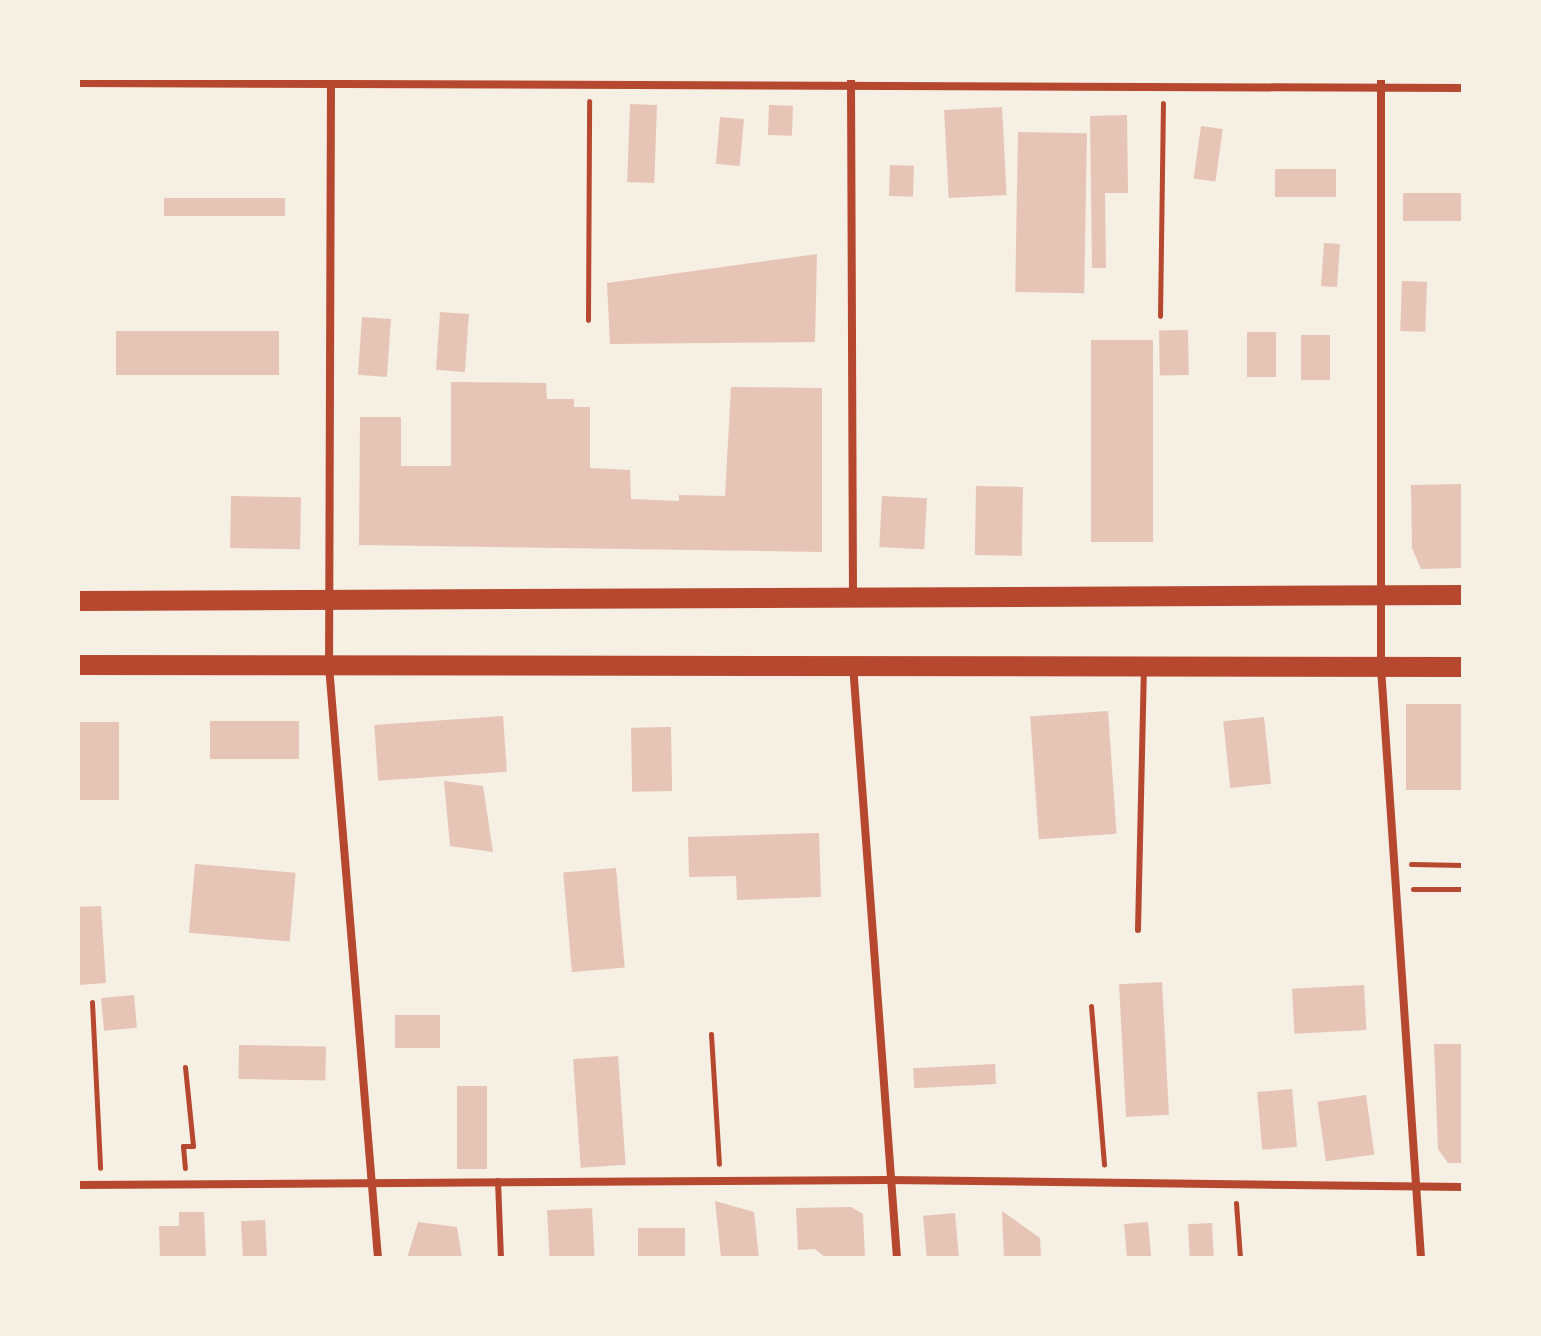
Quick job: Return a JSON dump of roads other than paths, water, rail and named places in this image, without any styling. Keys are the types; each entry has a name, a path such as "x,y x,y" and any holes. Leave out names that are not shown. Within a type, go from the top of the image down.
{"main road":[{"path":"78,601 1463,595"},
{"path":"78,665 1463,667"}],"street":[{"path":"78,83 331,81 590,85 851,82 1164,87 1381,83 1463,88"},
{"path":"331,81 329,666 378,1258"},
{"path":"851,82 853,598"},
{"path":"1381,83 1381,668 1421,1258"},
{"path":"853,665 897,1258"},
{"path":"78,1185 889,1180 1463,1187"}],"lane":[{"path":"1138,930 1144,666"},
{"path":"498,1181 501,1258"}]}
